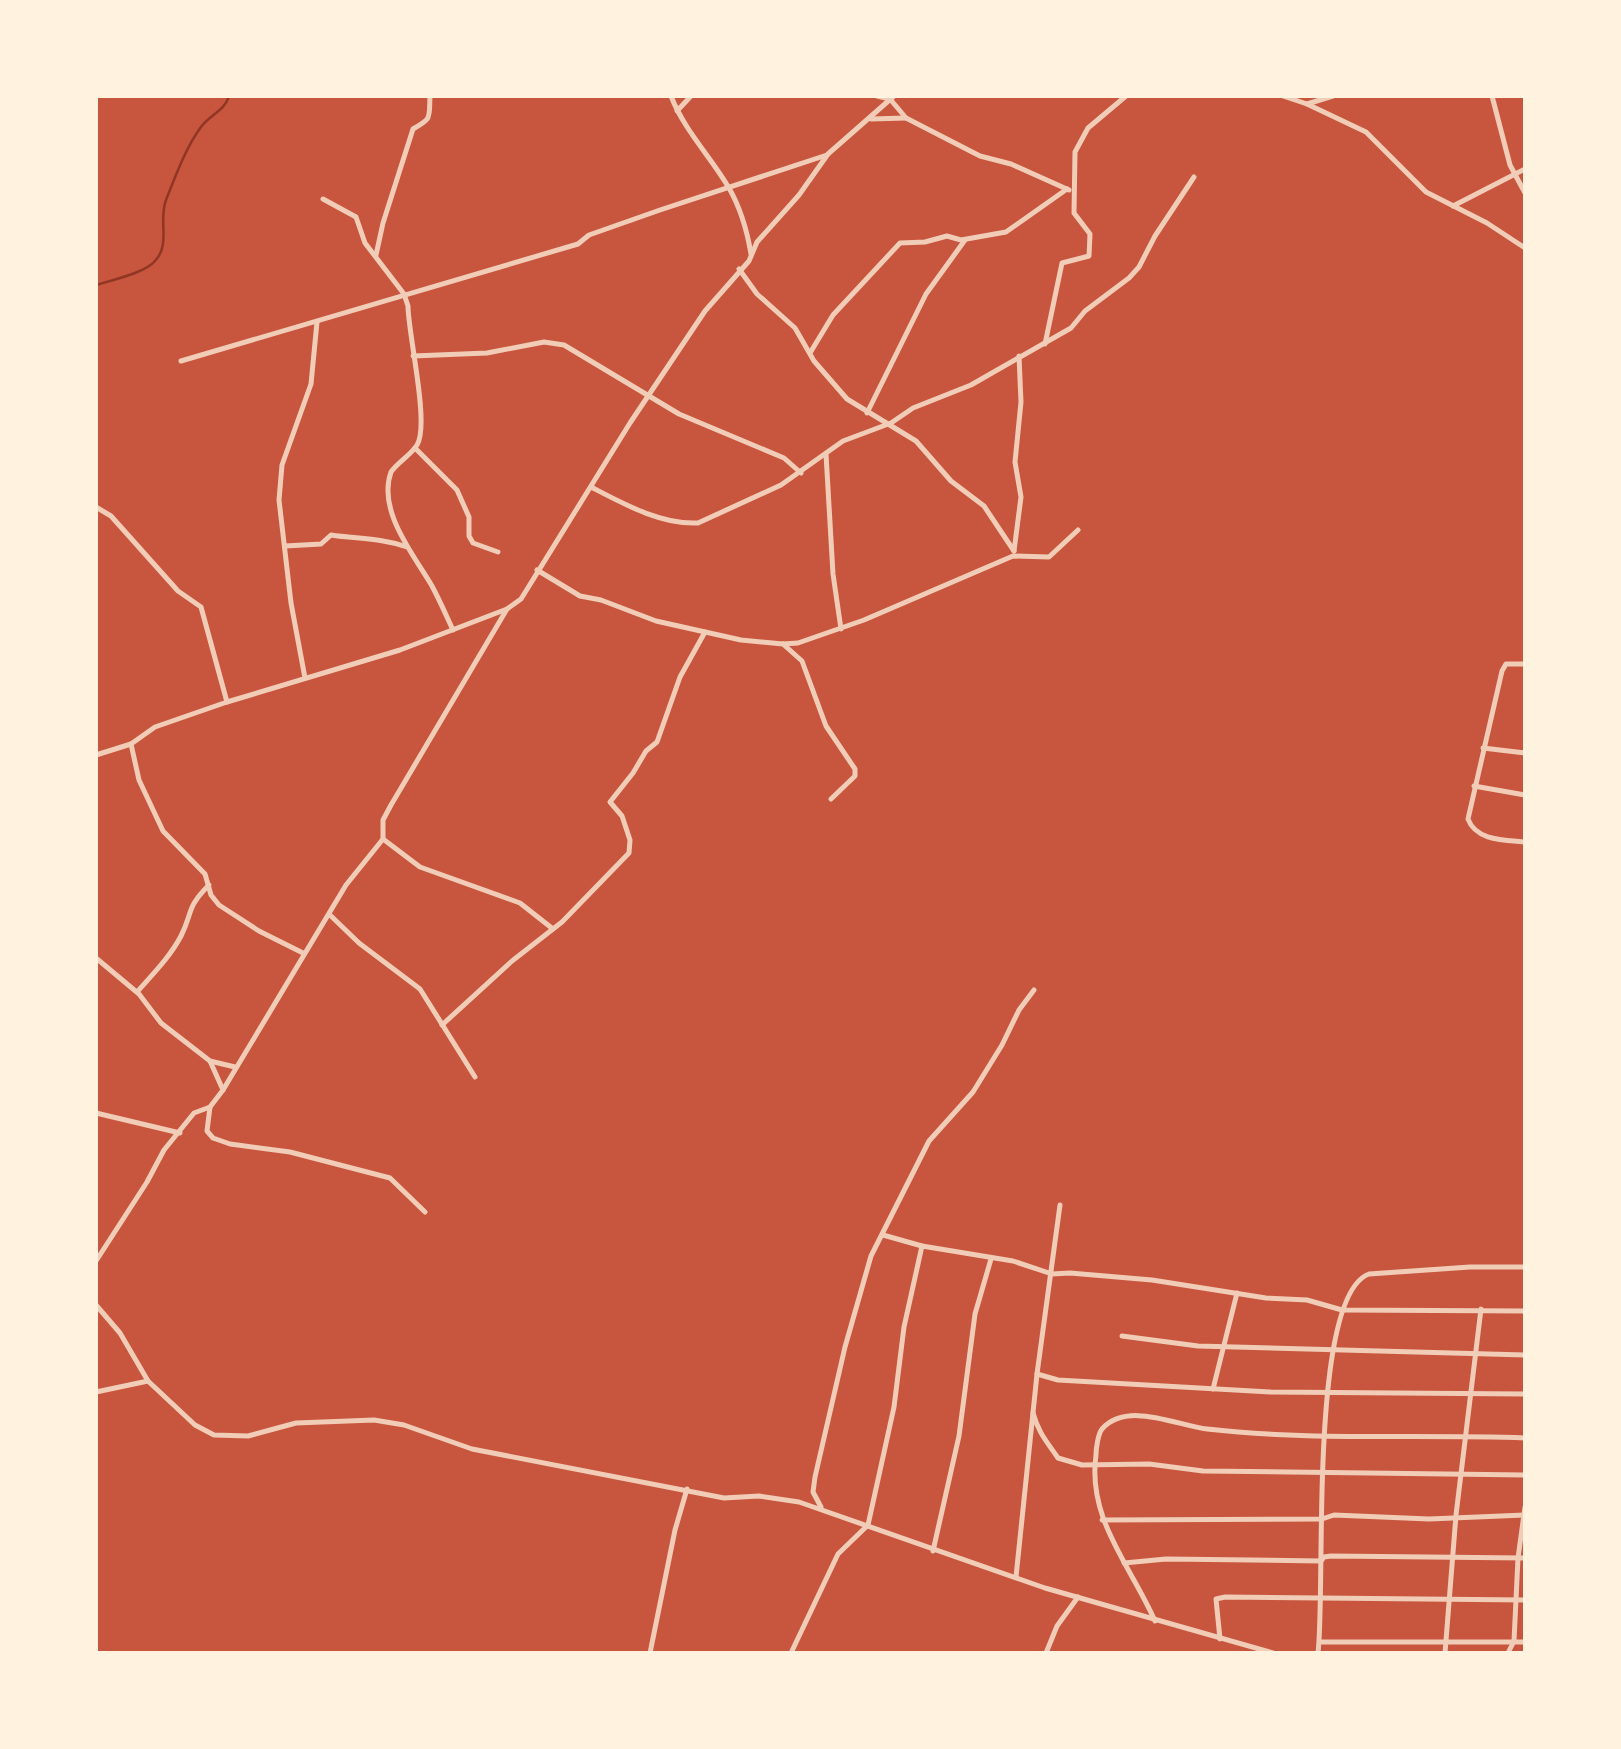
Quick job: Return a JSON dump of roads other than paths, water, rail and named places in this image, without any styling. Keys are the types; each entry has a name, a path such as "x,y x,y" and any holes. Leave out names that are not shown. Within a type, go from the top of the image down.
{"street":[{"path":"376,255 383,223 414,129 425,125 429,118 430,96"},
{"path":"671,96 677,111 729,188 743,217 751,254"},
{"path":"677,111 691,96"},
{"path":"877,96 892,98 906,118 980,156 1011,164 1069,190"},
{"path":"1045,344 1062,263 1089,256 1090,234 1074,213 1069,190 1075,152 1080,138 1126,96"},
{"path":"1283,96 1307,104 1366,132 1419,186 1452,207 1488,223 1525,248"},
{"path":"1307,104 1333,96"},
{"path":"1492,96 1499,131 1525,193"},
{"path":"425,1212 390,1178 290,1152 221,1142 207,1131 210,1107 276,1004 303,953 330,915 345,885 383,839 383,820 391,805 508,609 521,598 697,322 757,243 799,195 828,154 892,98"},
{"path":"871,119 906,118"},
{"path":"181,361 578,244 589,235 828,154"},
{"path":"1452,207 1525,169"},
{"path":"591,487 668,521 698,523 734,508 801,473 843,441 891,423 913,408 971,385 1071,328 1095,303 1129,278 1195,177"},
{"path":"810,353 833,315 900,243 925,242 947,236 965,239 1009,231 1069,190"},
{"path":"323,199 356,217 364,240 404,294 408,306 418,386 420,436 415,448 395,466 389,477 390,502 407,547 430,584 453,630"},
{"path":"867,413 926,294 965,239"},
{"path":"739,269 757,294 794,328 810,353 847,399 867,413 891,423 916,441 951,481 984,506 1013,553"},
{"path":"305,678 291,603 279,500 282,465 311,384 317,322"},
{"path":"413,356 487,353 531,344 556,343 680,414 784,458 801,473"},
{"path":"1013,553 1021,498 1015,462 1021,402 1019,356"},
{"path":"415,448 457,490 469,517 469,536 473,543 498,552"},
{"path":"826,454 832,574 841,629"},
{"path":"96,507 111,516 178,591 201,607 227,702"},
{"path":"537,570 580,596 705,632 752,642 798,643 841,629 1013,553 1049,557 1078,530"},
{"path":"285,546 321,544 331,535 357,540 384,540 407,547"},
{"path":"96,755 131,744 155,727 227,702 367,660 508,609"},
{"path":"442,1025 610,877 629,853 630,840 622,816 610,802 634,773 646,751 657,742 680,677 705,632"},
{"path":"783,644 802,660 826,726 855,769 855,776 831,799"},
{"path":"1525,664 1506,664 1502,671 1468,819 1471,827 1484,836 1525,842"},
{"path":"131,744 139,780 163,831 205,874 211,895 219,905 238,920 303,953"},
{"path":"1483,748 1525,753"},
{"path":"1474,786 1525,795"},
{"path":"383,839 420,867 520,902 553,929"},
{"path":"137,992 172,950 181,936 192,901 209,885"},
{"path":"330,915 359,943 419,989 475,1077"},
{"path":"96,958 137,992 161,1023 210,1061 235,1068"},
{"path":"821,1507 813,1492 817,1466 864,1273 929,1141 974,1092 1019,1010 1034,990"},
{"path":"210,1061 223,1090"},
{"path":"96,1261 148,1182 164,1150 194,1113 210,1107"},
{"path":"96,1113 180,1133"},
{"path":"1016,1577 1037,1374 1060,1205"},
{"path":"883,1235 922,1246 1013,1261 1052,1275 1070,1273 1152,1280 1307,1300 1326,1308 1342,1310 1525,1311"},
{"path":"791,1653 838,1554 868,1525 894,1407 904,1327 922,1246"},
{"path":"933,1550 959,1436 975,1314 991,1259"},
{"path":"1318,1653 1327,1391 1335,1350 1335,1332 1342,1310 1358,1278 1369,1274 1470,1267 1525,1267"},
{"path":"1213,1389 1237,1293"},
{"path":"96,1305 120,1333 148,1381 195,1425 214,1435 248,1436 296,1423 374,1420 404,1425 472,1449 724,1498 759,1496 821,1507 933,1550 1016,1577 1155,1621 1273,1653"},
{"path":"1445,1653 1464,1437 1481,1309"},
{"path":"1122,1336 1223,1347 1525,1355"},
{"path":"1037,1374 1058,1380 1213,1389 1525,1394"},
{"path":"96,1392 148,1381"},
{"path":"1033,1413 1041,1438 1051,1446 1058,1458 1082,1465 1149,1464 1203,1471 1525,1475"},
{"path":"1155,1621 1102,1520 1094,1463 1101,1430 1114,1419 1161,1418 1206,1429 1525,1438"},
{"path":"650,1653 687,1489"},
{"path":"1508,1653 1514,1641 1525,1507"},
{"path":"1102,1520 1322,1519 1334,1515 1429,1518 1524,1515"},
{"path":"1124,1563 1166,1559 1321,1561 1324,1557 1331,1556 1522,1558"},
{"path":"1046,1653 1057,1626 1078,1597"},
{"path":"1220,1639 1216,1598 1525,1600"},
{"path":"1320,1642 1525,1642"}],"waterway":[{"path":"96,285 144,269 160,254 164,208 181,162 201,127 224,105 229,96"}]}
